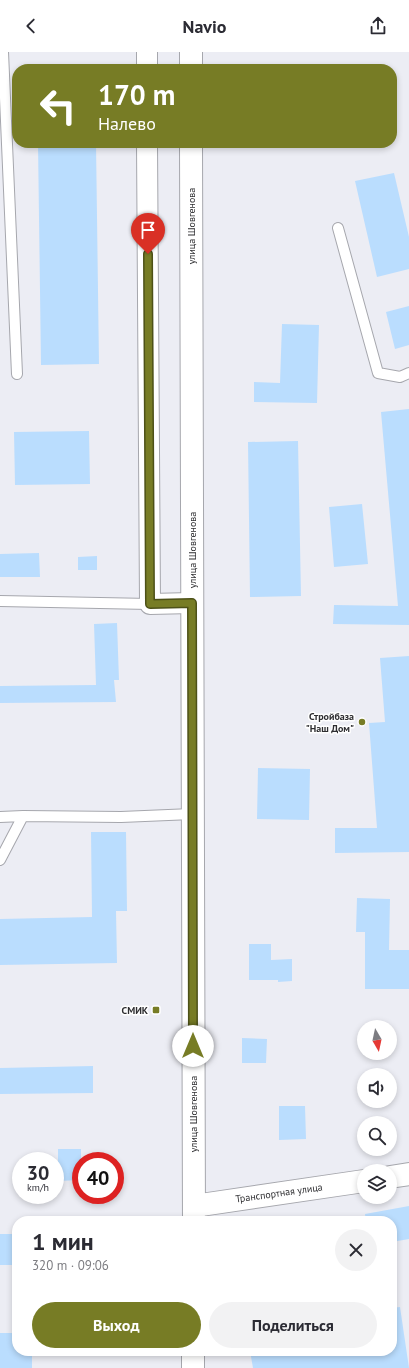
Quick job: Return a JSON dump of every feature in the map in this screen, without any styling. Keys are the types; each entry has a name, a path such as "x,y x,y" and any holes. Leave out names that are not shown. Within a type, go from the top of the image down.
{"street":[{"path":"147,52 147,64"},
{"path":"191,52 191,64"},
{"path":"147,148 150,604 192,603"},
{"name":"улица Шовгенова","path":"191,148 194,1213"},
{"path":"397,1176 409,1174"},
{"name":"Транспортная улица","path":"194,1213 357,1182"},
{"path":"193,1356 193,1368"}],"lane":[{"path":"3,52 17,374"},
{"path":"338,228 378,373 400,377 409,373"},
{"path":"0,601 150,604"},
{"path":"0,817 121,817 192,814"},
{"path":"0,860 23,816"}],"building":[{"path":"38,148 96,148 99,364 41,365"},
{"path":"394,173 409,237 409,269 377,277 355,181"},
{"path":"409,306 409,345 395,349 386,312"},
{"path":"282,324 319,325 317,403 254,402 254,382 280,383"},
{"path":"409,409 409,625 333,624 334,605 398,606 381,412"},
{"path":"89,431 90,484 15,485 14,432"},
{"path":"298,441 301,596 250,597 248,442"},
{"path":"362,504 368,564 334,567 329,507"},
{"path":"39,553 40,577 0,577 0,554"},
{"path":"97,556 97,570 78,570 78,557"},
{"path":"117,623 119,680 114,680 116,702 0,703 0,686 96,685 94,624"},
{"path":"409,656 409,852 335,853 335,828 377,828 369,723 385,722 380,658"},
{"path":"258,768 310,769 309,820 257,819"},
{"path":"91,832 126,832 127,911 116,911 117,963 0,965 0,919 92,917"},
{"path":"357,898 390,899 389,950 409,950 409,989 365,989 365,932 356,932"},
{"path":"249,944 271,944 271,960 292,959 292,981 278,982 278,980 249,980"},
{"path":"242,1038 267,1039 266,1063 242,1063"},
{"path":"93,1066 93,1093 0,1094 0,1068"},
{"path":"279,1106 305,1106 306,1139 279,1140"},
{"path":"58,1149 81,1149 81,1152 72,1152 72,1180 64,1181 64,1152 58,1152"},
{"path":"409,1206 409,1239 397,1241 397,1216 365,1216 365,1214"},
{"path":"0,1234 12,1234 12,1265 0,1265"},
{"path":"397,1307 400,1307 409,1368 253,1368 251,1356 397,1356"},
{"path":"0,1333 12,1333 12,1356 32,1356 32,1368 0,1368"}],"place":[{"name":"Стройбаза \"Наш Дом\"","path":"362,722"},
{"name":"СМИК","path":"156,1010"}],"route":[{"path":"148,254 150,604 192,603 193,1046"}]}
